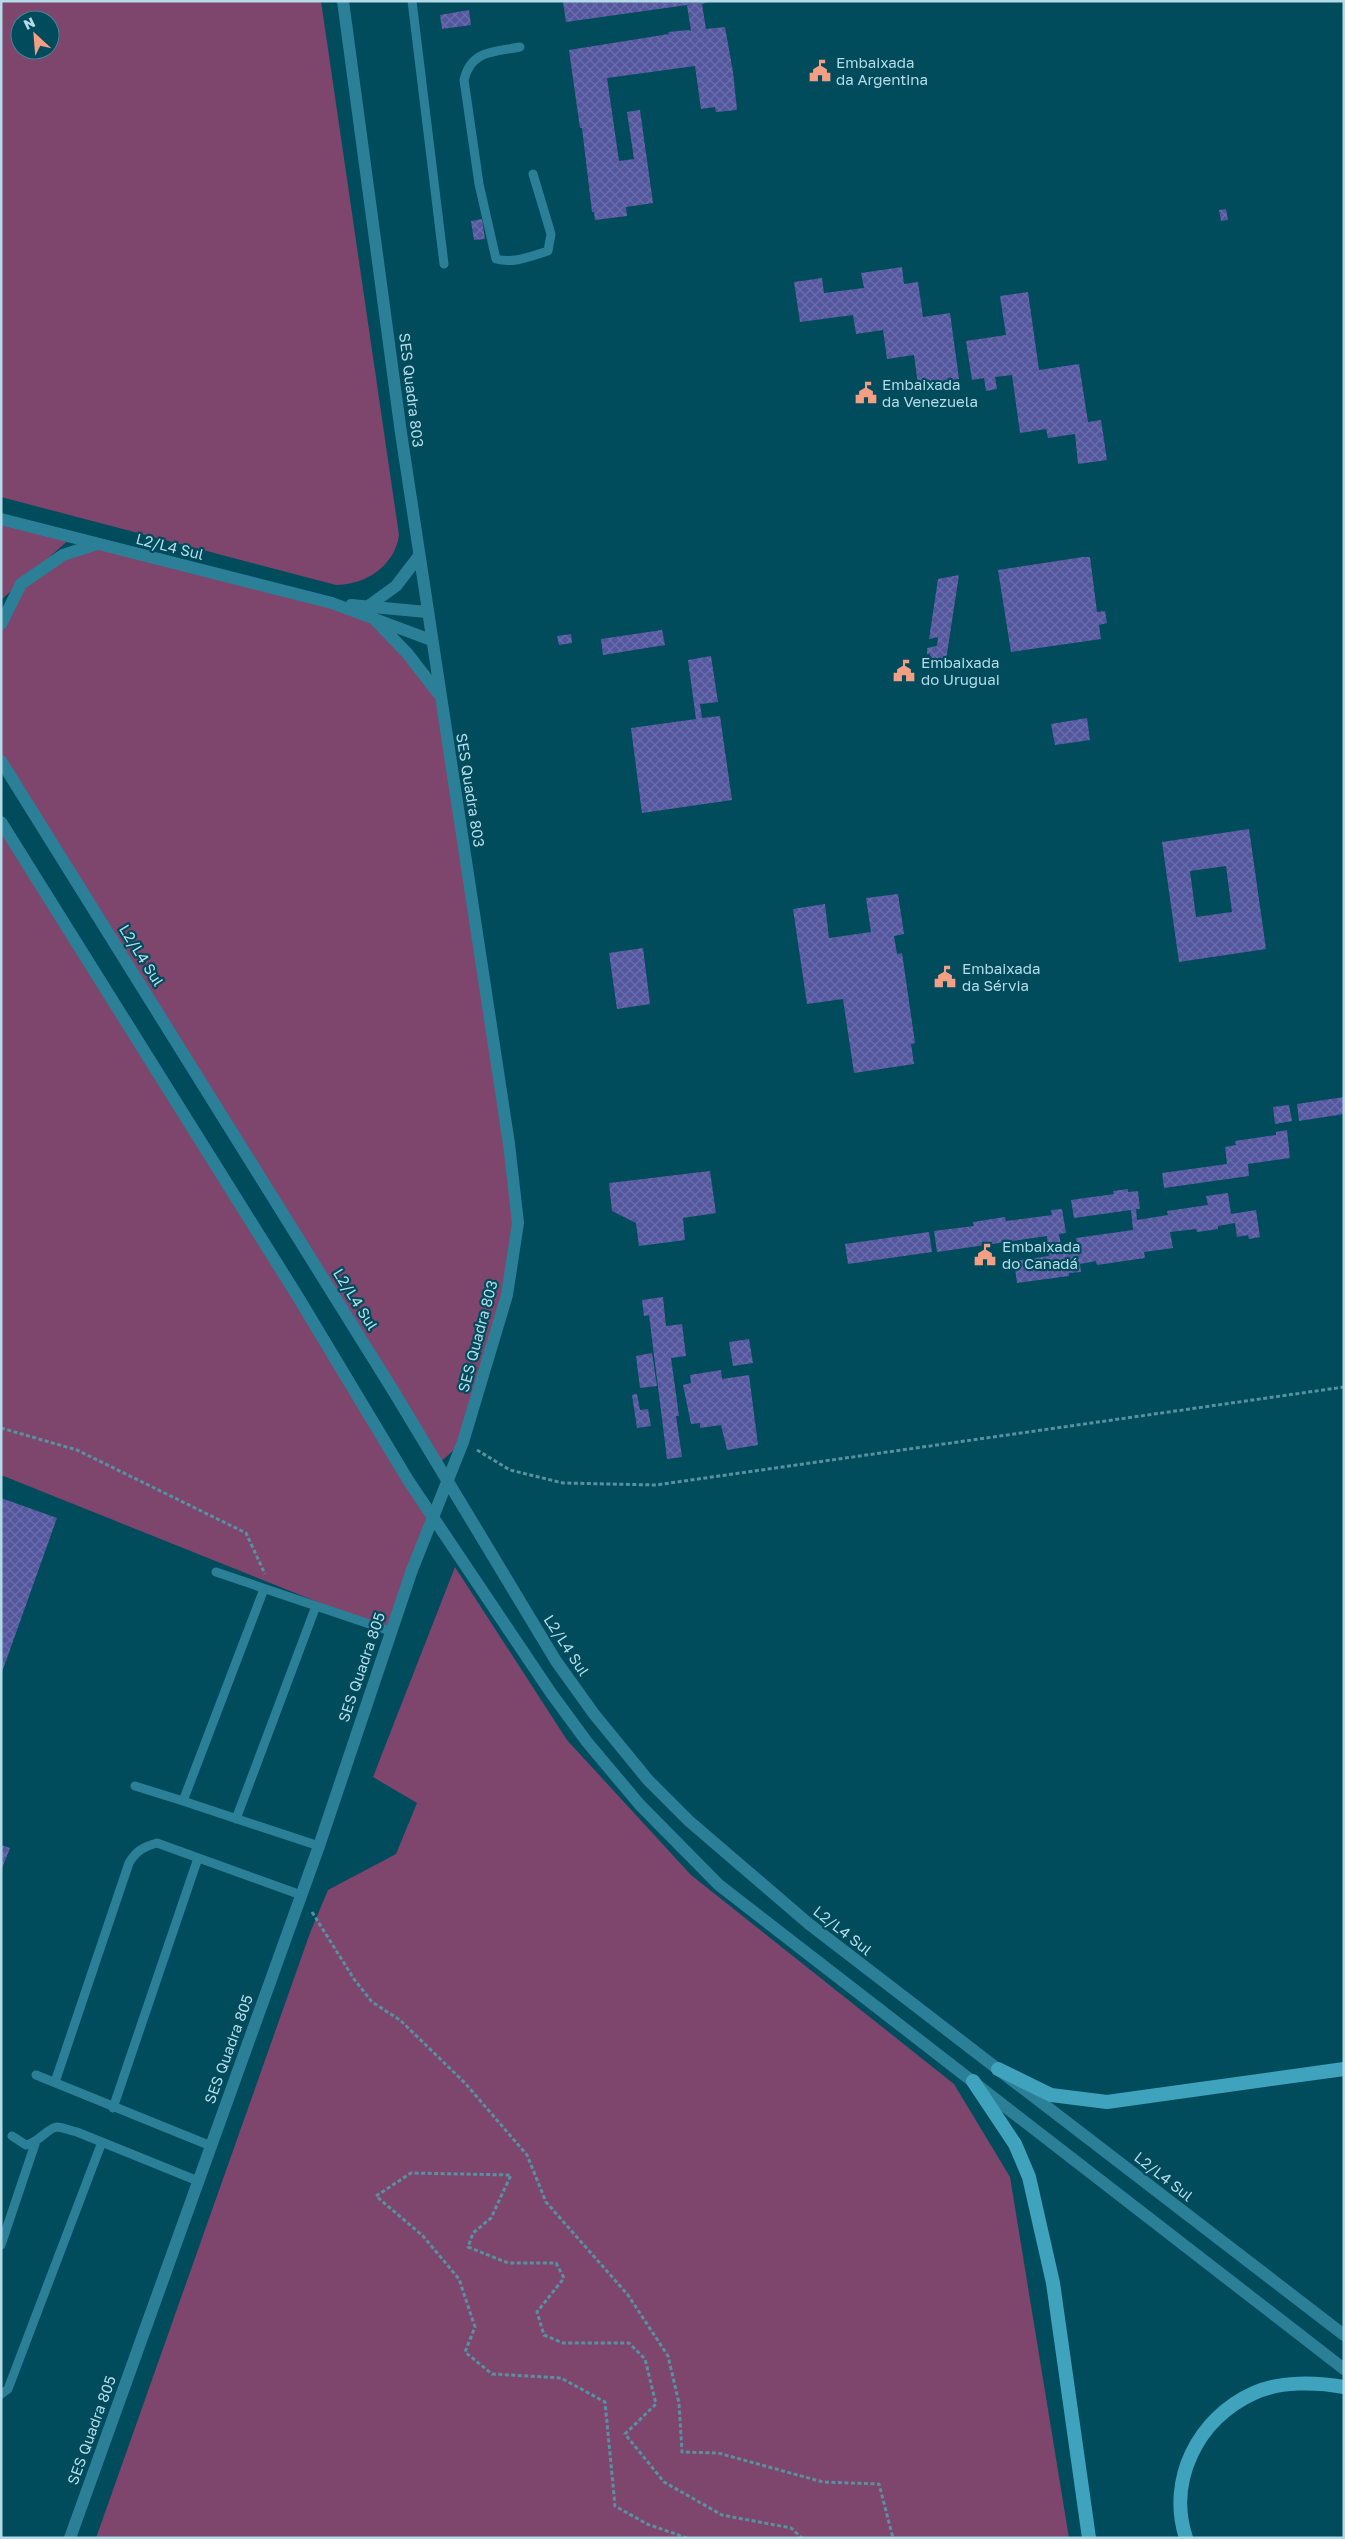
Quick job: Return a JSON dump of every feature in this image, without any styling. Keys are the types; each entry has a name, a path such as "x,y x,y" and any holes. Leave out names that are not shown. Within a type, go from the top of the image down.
{"highway":[{"path":"998,2069 1051,2095 1107,2102 1344,2069"},
{"path":"973,2081 1015,2144 1029,2177 1052,2283 1089,2538"},
{"path":"1186,2538 1181,2522 1179,2492 1187,2460 1204,2434 1228,2409 1254,2393 1281,2386 1324,2383 1344,2387"}],"main road":[{"name":"SES Quadra 803","path":"344,1 419,556 510,1144 518,1222 500,1321 463,1442 412,1570"},
{"name":"L2/L4 Sul","path":"1,519 332,603 431,640"},
{"path":"1,624 21,584 63,555 97,544"},
{"path":"367,607 396,586 419,556"},
{"name":"L2/L4 Sul","path":"332,603 428,612"},
{"path":"374,619 407,653 441,697"},
{"name":"L2/L4 Sul","path":"1,762 394,1392 556,1661 594,1714 648,1780 729,1858 809,1924 1344,2335"},
{"path":"1,822 292,1288 408,1480 550,1694 640,1805 719,1885 1344,2369"},
{"name":"SES Quadra 805","path":"70,2538 318,1846 412,1570"}],"lane":[{"path":"412,1 444,264"},
{"path":"520,47 483,54 467,66 464,80 480,184 496,260 506,262 548,252 551,234 534,174"},
{"path":"216,1572 390,1631"},
{"path":"183,1801 264,1589"},
{"path":"236,1819 316,1606"},
{"path":"135,1786 318,1846"},
{"path":"55,2082 134,1855 144,1847 157,1843 301,1894"},
{"path":"113,2108 198,1858"},
{"path":"36,2075 113,2108 211,2146"},
{"path":"1,2245 35,2144 51,2129 58,2127 102,2142 198,2181"},
{"path":"12,2136 26,2145 35,2144"},
{"path":"1,2394 8,2389 102,2142"}],"path":[{"path":"463,1442 510,1470 563,1483 656,1485 1344,1386"},
{"path":"1,1428 77,1450 246,1533 268,1580 264,1589"},
{"path":"301,1894 354,1979 372,2002 400,2020 465,2083 527,2155 546,2202 628,2295 668,2356 679,2402 682,2452 718,2453 823,2482 878,2484 893,2538"},
{"path":"687,2538 647,2524 615,2506 605,2402 561,2378 492,2374 465,2352 475,2327 459,2279 423,2236 376,2196 411,2173 511,2175 491,2218 473,2233 468,2247 508,2264 556,2263 564,2278 537,2312 544,2335 563,2343 629,2343 645,2358 656,2404 626,2434 664,2482 722,2514 791,2528 802,2538"}],"shaded area":[{"path":"1,1 321,1 399,535 392,556 377,572 358,582 336,585 1,497"},
{"path":"1,519 72,537 1,600"},
{"path":"97,544 374,619 441,697 518,1223 500,1321 463,1442 438,1464 1,762 1,624 21,584"},
{"path":"1,822 429,1512 390,1631 1,1475"},
{"path":"455,1567 567,1740 691,1875 954,2084 1010,2177 1069,2538 96,2538 310,1933 328,1890 396,1854 417,1803 373,1777"}],"building":[{"path":"712,1 702,4 706,29 725,27 737,110 716,112 715,107 701,109 695,66 607,78 619,161 634,159 627,112 640,110 653,203 626,207 627,216 595,220 594,212 592,212 582,128 580,128 569,50 669,34 668,32 691,31 687,5 566,22 563,2"},
{"path":"469,10 471,25 442,29 440,15"},
{"path":"1226,209 1228,220 1221,221 1219,210"},
{"path":"482,219 485,239 474,240 471,221"},
{"path":"902,267 904,284 918,282 923,317 950,313 959,379 918,385 914,355 887,359 883,330 856,334 853,315 800,322 794,282 822,278 824,293 864,288 861,273"},
{"path":"1028,292 1039,370 1079,364 1088,422 1101,420 1107,460 1078,464 1075,434 1048,438 1046,429 1020,433 1012,375 995,377 997,389 986,391 984,378 972,380 966,341 1006,335 1000,296"},
{"path":"1090,557 1097,612 1105,611 1107,623 1099,625 1101,639 1011,652 998,570"},
{"path":"959,575 946,660 925,664 926,659 930,658 930,654 927,654 927,648 937,646 938,637 929,639 938,579"},
{"path":"662,630 665,645 603,655 601,639"},
{"path":"571,634 572,643 559,645 557,636"},
{"path":"711,656 718,702 700,704 702,718 720,716 732,800 642,813 631,728 696,719 688,660"},
{"path":"1087,718 1090,740 1055,745 1051,724"},
{"path":"1249,829 1266,949 1179,962 1162,842","holes":["1226,866 1232,912 1196,917 1190,871"]},
{"path":"898,894 904,934 894,936 897,954 902,953 915,1043 911,1044 914,1064 854,1073 843,999 807,1004 793,909 825,904 829,938 871,932 866,898"},
{"path":"643,948 650,1004 617,1009 609,953"},
{"path":"1344,1097 1344,1114 1299,1121 1297,1104"},
{"path":"1289,1105 1292,1121 1275,1124 1273,1107"},
{"path":"1287,1130 1290,1158 1248,1164 1249,1176 1164,1188 1162,1173 1227,1164 1225,1147 1236,1145 1235,1141 1276,1135 1276,1132"},
{"path":"710,1171 716,1213 683,1218 685,1240 639,1246 636,1223 612,1211 609,1183"},
{"path":"1128,1189 1128,1192 1138,1191 1140,1209 1136,1209 1137,1220 1168,1215 1167,1211 1208,1205 1206,1196 1228,1193 1231,1214 1256,1210 1260,1237 1249,1239 1248,1235 1237,1237 1235,1223 1218,1226 1218,1229 1197,1232 1196,1229 1170,1232 1173,1248 1144,1252 1145,1258 1097,1265 1096,1261 1080,1264 1081,1272 1069,1273 1069,1276 1017,1283 1014,1261 1049,1256 1047,1236 937,1252 934,1231 974,1226 973,1222 1005,1217 1006,1221 1052,1215 1051,1210 1062,1209 1066,1233 1059,1234 1061,1245 1077,1243 1076,1238 1133,1230 1131,1210 1074,1218 1071,1200 1114,1194 1113,1191"},
{"path":"929,1232 932,1252 848,1264 845,1244"},
{"path":"663,1297 666,1326 682,1324 686,1356 671,1358 679,1416 676,1416 682,1457 667,1459 649,1315 644,1316 642,1300"},
{"path":"749,1339 753,1363 733,1366 729,1342"},
{"path":"652,1353 657,1386 640,1388 636,1356"},
{"path":"721,1370 722,1379 749,1375 758,1445 727,1450 721,1425 700,1428 700,1423 691,1424 683,1385 691,1383 690,1375"},
{"path":"637,1394 640,1410 648,1409 651,1426 637,1428 632,1395"},
{"path":"1,1498 57,1518 2,1672 1,1672"},
{"path":"1,1845 10,1848 1,1871"}],"place":[{"name":"Embaixada da Argentina","path":"820,71"},
{"name":"Embaixada da Venezuela","path":"866,393"},
{"name":"Embaixada do Uruguai","path":"904,671"},
{"name":"Embaixada da Sérvia","path":"945,977"},
{"name":"Embaixada do Canadá","path":"985,1255"}]}
